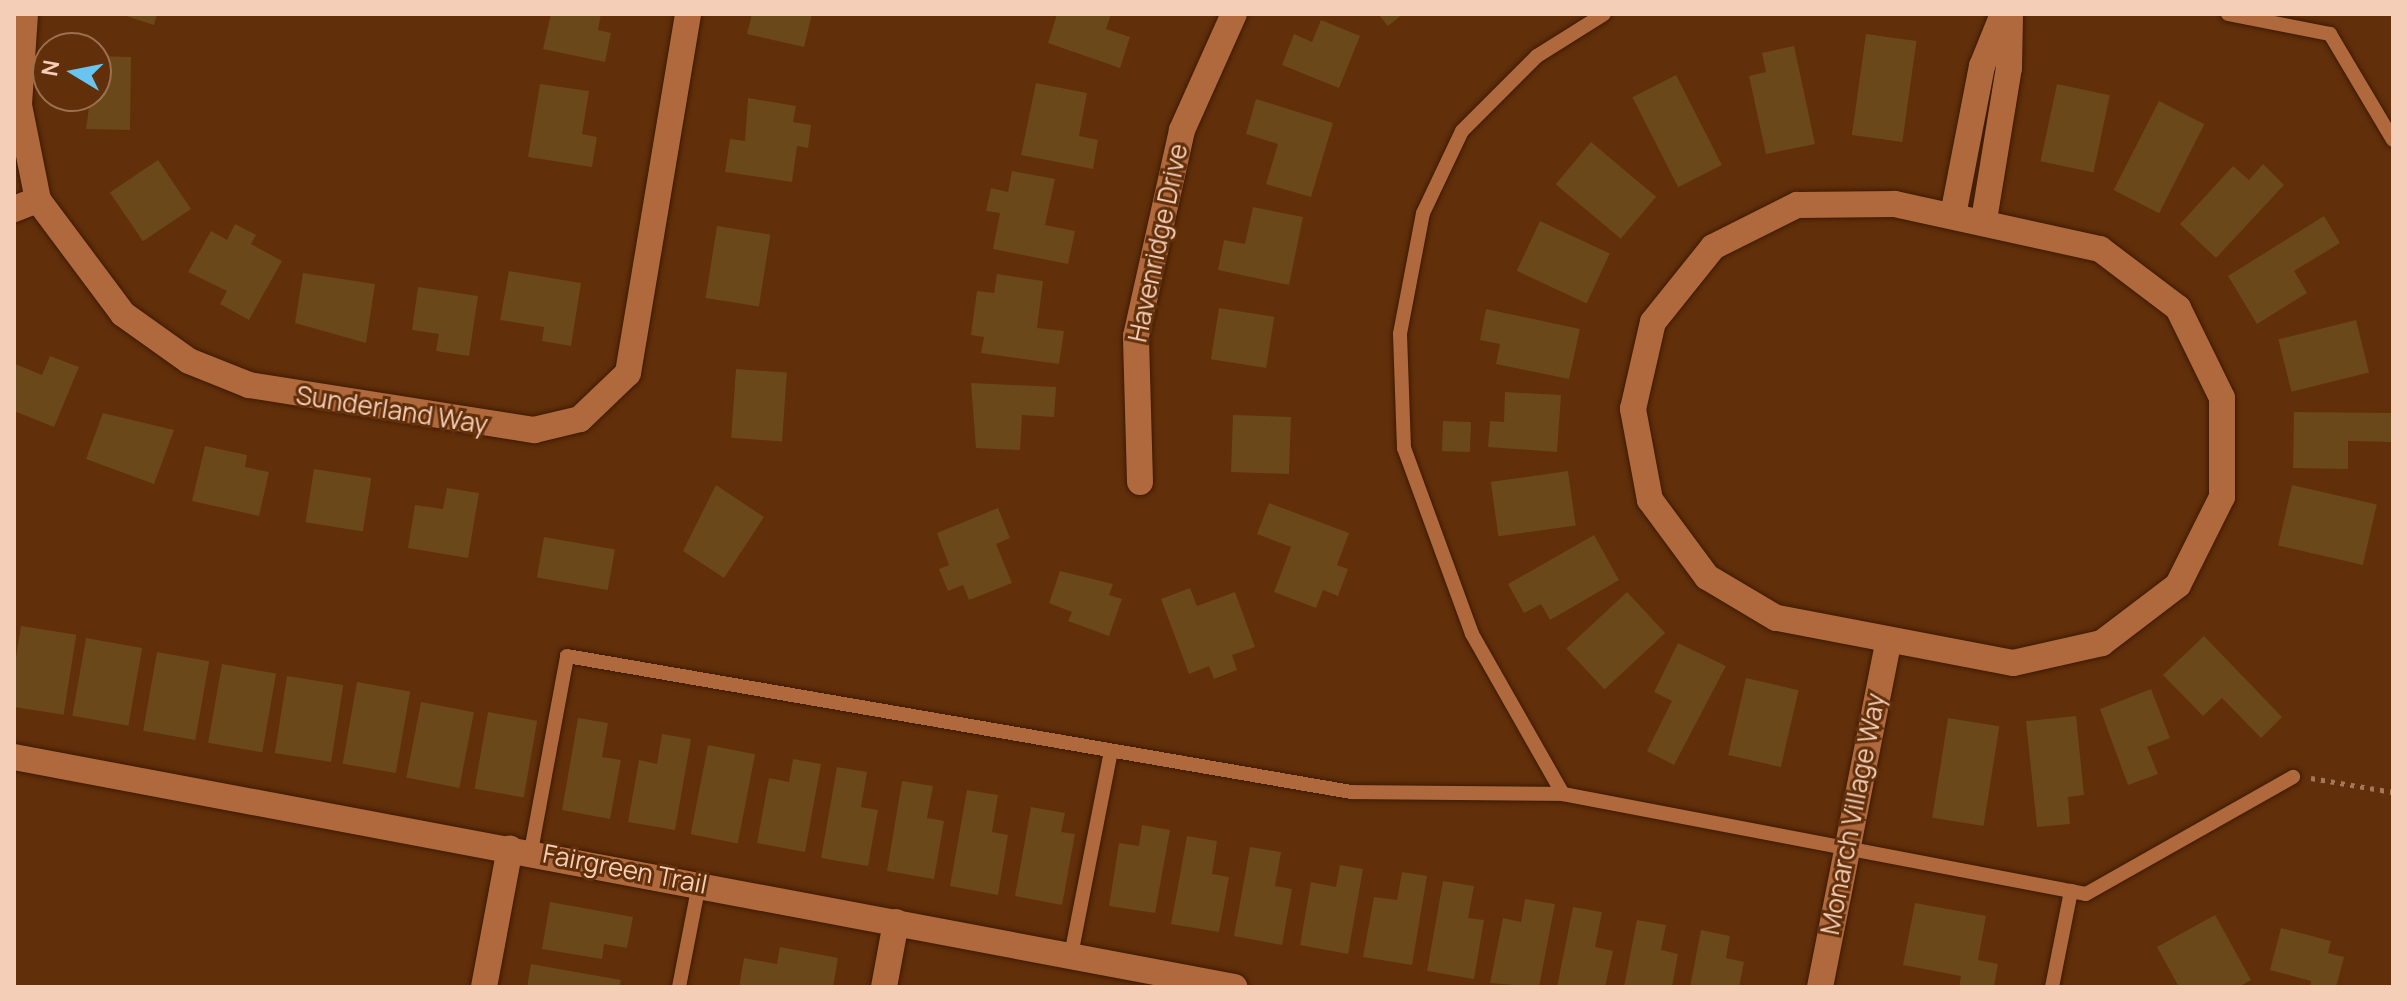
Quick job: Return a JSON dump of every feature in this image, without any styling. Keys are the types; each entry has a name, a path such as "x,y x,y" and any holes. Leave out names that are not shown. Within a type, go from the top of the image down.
{"street":[{"name":"Sunderland Way","path":"25,14 19,105 26,205 123,314 208,371 298,396 516,429 565,426 607,400 632,360 688,14"},
{"name":"Havenridge Drive","path":"1140,482 1136,336 1182,130 1234,14"},
{"path":"1953,215 1982,66 2003,14"},
{"path":"1984,220 2009,68 2010,14"},
{"path":"1895,204 1953,215 2100,249 2178,308 2222,398 2222,497 2178,585 2102,643 2013,663 1888,642 1776,618 1707,577 1650,500 1633,409 1653,322 1713,247 1797,205 1895,204"},
{"name":"Monarch Village Way","path":"1820,987 1844,845 1888,642"},
{"name":"Fairgreen Trail","path":"14,757 1235,987"},
{"path":"484,987 520,850"},
{"path":"884,987 896,922"}],"lane":[{"path":"1563,794 1472,634 1404,448 1400,334 1423,213 1462,131 1537,56 1604,14"},
{"path":"2228,14 2330,34 2393,140"},
{"path":"520,850 567,656 1351,792 1563,794 1844,845 2086,894 2293,777"},
{"path":"1071,955 1111,751"},
{"path":"679,987 699,884"},
{"path":"2052,987 2071,891"}],"path":[{"path":"2293,777 2393,792"}],"building":[{"path":"120,14 157,14 154,25"},
{"path":"551,14 601,14 598,30 611,33 605,62 543,49"},
{"path":"752,14 812,14 804,47 747,34"},
{"path":"1057,14 1111,14 1106,29 1130,37 1120,68 1048,43"},
{"path":"1378,14 1403,14 1388,26"},
{"path":"1321,20 1360,36 1339,88 1282,65 1294,34 1312,42"},
{"path":"1866,34 1917,41 1902,142 1852,135"},
{"path":"1794,46 1815,144 1766,154 1749,76 1766,72 1762,53"},
{"path":"112,56 131,57 130,130 86,129 88,112 112,112"},
{"path":"1676,75 1722,165 1678,187 1632,97"},
{"path":"1036,83 1087,93 1079,136 1098,140 1093,169 1021,155"},
{"path":"540,84 589,91 582,134 597,137 592,167 528,157"},
{"path":"2057,84 2110,95 2093,173 2041,161"},
{"path":"748,98 796,106 793,122 811,125 808,148 797,146 792,182 725,172 730,139 745,141"},
{"path":"1256,99 1333,123 1311,197 1266,184 1278,144 1246,134"},
{"path":"2159,101 2204,124 2159,213 2114,190"},
{"path":"1591,142 1656,197 1621,239 1556,184"},
{"path":"158,160 191,209 143,241 110,192"},
{"path":"2263,164 2284,185 2216,258 2180,224 2233,166 2249,180"},
{"path":"1012,171 1055,179 1045,225 1075,231 1068,264 993,249 1000,213 986,211 991,188 1008,192"},
{"path":"1253,207 1303,217 1289,285 1218,270 1224,240 1245,244"},
{"path":"2324,216 2340,243 2294,271 2307,293 2257,324 2228,276"},
{"path":"1540,221 1610,254 1587,303 1517,271"},
{"path":"235,224 256,235 251,244 282,261 249,320 220,304 227,291 188,272 211,231 227,240"},
{"path":"717,226 770,234 759,307 706,298"},
{"path":"509,271 581,283 571,346 542,341 544,327 500,320"},
{"path":"303,273 375,284 366,343 295,323"},
{"path":"997,274 1043,281 1037,328 1064,331 1059,364 981,353 984,337 971,335 977,291 994,293"},
{"path":"418,287 478,296 469,356 436,351 439,334 412,330"},
{"path":"1219,308 1274,317 1266,368 1211,359"},
{"path":"1486,309 1580,329 1569,379 1496,364 1500,344 1480,340"},
{"path":"2356,320 2369,372 2291,392 2278,339"},
{"path":"50,356 79,367 54,427 14,411 15,364 42,375"},
{"path":"736,369 787,373 782,441 731,438"},
{"path":"971,383 1056,387 1054,417 1022,415 1020,450 976,448"},
{"path":"1505,392 1561,395 1557,452 1488,447 1490,421 1504,422"},
{"path":"2294,412 2393,413 2393,442 2348,441 2348,469 2293,468"},
{"path":"103,413 174,430 154,484 86,459"},
{"path":"1233,415 1291,417 1289,474 1231,472"},
{"path":"1443,421 1471,422 1470,452 1442,451"},
{"path":"205,446 247,455 245,467 269,472 259,516 192,501"},
{"path":"314,469 371,478 363,531 306,522"},
{"path":"1568,471 1576,525 1498,536 1491,482"},
{"path":"716,485 764,517 724,578 683,551"},
{"path":"2292,485 2377,505 2363,565 2278,545"},
{"path":"447,488 479,493 468,558 408,548 415,505 443,509"},
{"path":"1269,503 1349,533 1337,565 1348,569 1338,596 1323,590 1316,608 1274,592 1291,547 1257,534"},
{"path":"998,508 1010,538 996,544 1012,583 969,600 963,585 948,591 939,569 949,565 937,533"},
{"path":"1594,535 1619,580 1550,620 1541,604 1524,613 1508,584"},
{"path":"544,537 615,550 608,590 537,577"},
{"path":"1060,571 1113,584 1109,595 1122,599 1109,636 1068,621 1072,612 1049,603"},
{"path":"1190,588 1197,606 1235,592 1255,647 1232,655 1237,670 1214,679 1209,666 1189,674 1161,599"},
{"path":"1627,592 1665,633 1604,690 1566,649"},
{"path":"21,626 76,635 64,715 14,707 14,670"},
{"path":"2204,636 2282,717 2261,738 2222,698 2203,716 2163,675"},
{"path":"86,638 142,648 128,726 72,716"},
{"path":"1678,643 1726,666 1674,765 1647,751 1672,701 1654,692"},
{"path":"157,652 209,661 195,740 143,731"},
{"path":"222,664 276,674 262,752 208,743"},
{"path":"287,676 343,685 331,762 275,753"},
{"path":"1746,678 1799,690 1781,767 1728,755"},
{"path":"357,682 410,691 396,773 343,764"},
{"path":"2151,689 2170,738 2147,747 2158,774 2128,785 2100,709"},
{"path":"421,702 474,712 459,788 406,778"},
{"path":"488,712 537,721 524,797 474,789"},
{"path":"2076,716 2084,795 2068,797 2070,824 2037,827 2026,721"},
{"path":"578,718 608,723 602,757 621,760 610,819 562,810"},
{"path":"1948,718 1999,726 1984,826 1932,818"},
{"path":"662,734 691,739 675,830 628,822 639,760 657,764"},
{"path":"708,745 755,754 738,843 691,834"},
{"path":"793,759 821,764 805,852 757,843 769,778 789,782"},
{"path":"837,767 867,772 861,807 878,810 868,866 821,858"},
{"path":"902,781 933,786 927,818 944,821 934,879 887,871"},
{"path":"967,790 998,795 992,832 1008,835 998,895 950,886"},
{"path":"1031,807 1065,813 1061,832 1075,834 1062,905 1015,896"},
{"path":"1142,825 1170,830 1155,913 1109,906 1119,843 1139,846"},
{"path":"1187,836 1217,841 1212,874 1229,877 1219,932 1171,924"},
{"path":"1250,847 1281,852 1275,886 1292,889 1282,945 1234,936"},
{"path":"1340,865 1363,869 1348,954 1300,945 1311,882 1336,887"},
{"path":"1402,872 1427,876 1412,965 1363,957 1374,897 1397,900"},
{"path":"1443,881 1474,886 1468,918 1484,920 1474,979 1427,971"},
{"path":"1525,899 1555,904 1539,987 1490,983 1503,918 1521,922"},
{"path":"550,902 633,917 627,948 604,944 602,959 542,949"},
{"path":"1915,903 1986,916 1978,960 1998,964 1994,987 1959,987 1961,976 1903,965"},
{"path":"1573,907 1602,912 1595,947 1613,951 1605,987 1557,987"},
{"path":"2215,915 2251,980 2239,987 2179,987 2157,947"},
{"path":"1637,920 1666,925 1661,950 1678,954 1672,987 1624,987"},
{"path":"2281,928 2331,941 2328,953 2344,957 2336,987 2310,987 2311,981 2270,970"},
{"path":"1701,930 1730,936 1726,958 1744,962 1739,987 1690,987"},
{"path":"780,947 838,958 833,987 739,987 744,958 777,964"},
{"path":"531,964 621,980 619,987 527,987"}]}
